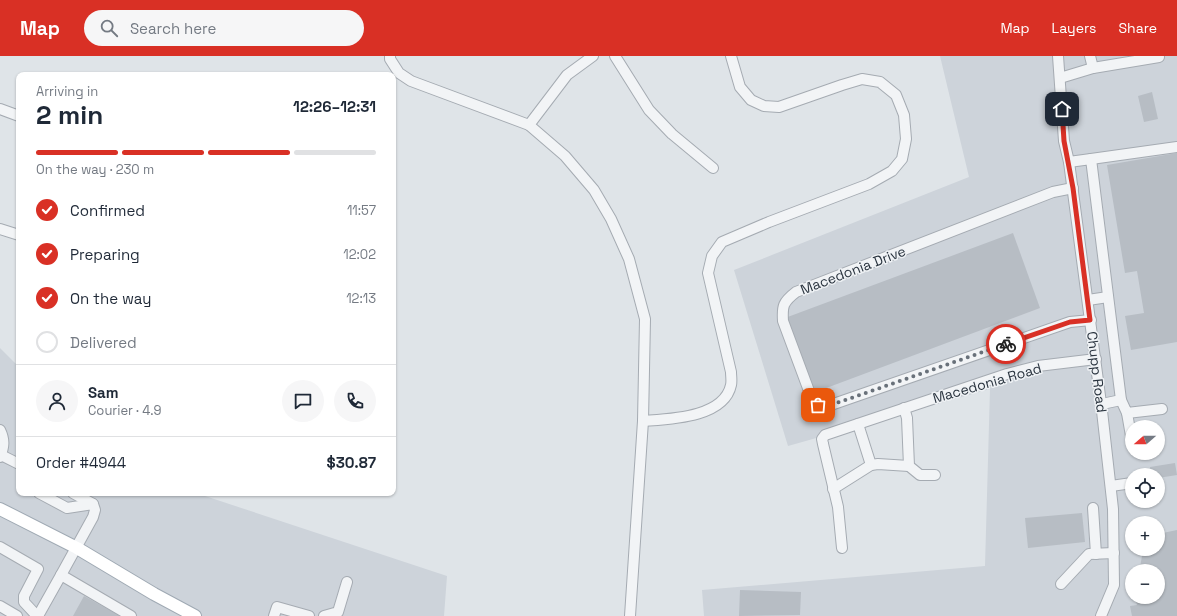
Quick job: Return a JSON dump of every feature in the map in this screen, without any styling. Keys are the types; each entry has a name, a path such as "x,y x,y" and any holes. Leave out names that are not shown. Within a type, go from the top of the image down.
{"main road":[{"path":"0,509 77,548 194,616"}],"street":[{"path":"390,56 390,59 399,73 411,81 529,125 565,156 594,190 611,219 629,259 645,319 643,422 630,616"},
{"path":"529,125 567,75 593,56"},
{"path":"615,56 650,110 672,134 713,168"},
{"path":"643,422 685,418 708,410 723,400 731,385 731,372 708,273 712,256 722,242 769,222 869,184 892,171 902,159 906,139 904,115 896,95 880,82 862,79 842,84 779,107 764,106 751,100 740,87 731,56"},
{"name":"Chupp Road","path":"1058,56 1064,141 1073,188 1102,404 1113,509 1114,585 1102,616"},
{"path":"1090,56 1093,68"},
{"path":"1060,78 1093,68 1159,57"},
{"path":"0,109 16,115"},
{"path":"1069,162 1177,147"},
{"path":"1091,160 1121,400 1127,413 1128,420"},
{"name":"Macedonia Drive","path":"1073,188 1053,192 796,292 787,299 784,304 783,321 812,399 814,403 825,407 1070,322 1090,320"},
{"path":"0,228 16,234"},
{"path":"1088,300 1108,297"},
{"name":"Macedonia Road","path":"834,489 822,439 825,435 1006,374 1028,368 1096,359"},
{"path":"1102,404 1121,400"},
{"path":"904,408 907,418 909,466"},
{"path":"1127,413 1162,409"},
{"path":"858,424 871,465"},
{"path":"0,430 4,438 4,448 0,456 16,463"},
{"path":"842,548 838,507 834,489 871,465 878,464 909,466 920,475 935,475"},
{"path":"1111,486 1125,484"},
{"path":"44,496 67,508 93,504"},
{"path":"58,496 71,503 93,504"},
{"path":"78,496 93,504"},
{"path":"86,496 93,504"},
{"path":"0,547 38,568 24,596 24,602 37,616 77,548 93,517 95,510 88,496"},
{"path":"1093,508 1096,554"},
{"path":"1061,584 1089,554 1114,553"},
{"path":"61,575 131,616"},
{"path":"324,616 338,612 347,582"},
{"path":"0,606 17,616"},
{"path":"274,616 277,607 309,616"}],"shaded area":[{"path":"940,56 1177,56 1177,616 704,616 702,590 985,566 990,389 788,446 734,270 969,177"},
{"path":"0,348 16,364 16,496 205,496 447,576 444,616 0,616"}],"building":[{"path":"1152,92 1158,119 1144,122 1138,96"},
{"path":"1177,153 1177,342 1131,350 1125,316 1144,313 1137,271 1125,273 1107,165"},
{"path":"1013,233 1040,308 813,393 785,318"},
{"path":"1175,463 1177,475 1165,477 1165,468 1150,467"},
{"path":"1082,513 1085,542 1028,548 1025,518"},
{"path":"1177,530 1177,616 1132,616 1130,606 1137,604 1165,604 1165,564 1141,564 1142,556 1165,556 1165,533"},
{"path":"740,590 801,592 800,615 739,616"},
{"path":"84,596 120,616 73,616"}],"way so far":[{"path":"818,405 825,407 1006,344"}],"route":[{"path":"1006,344 1070,322 1090,320 1073,188 1067,150 1064,141 1062,109"}]}
